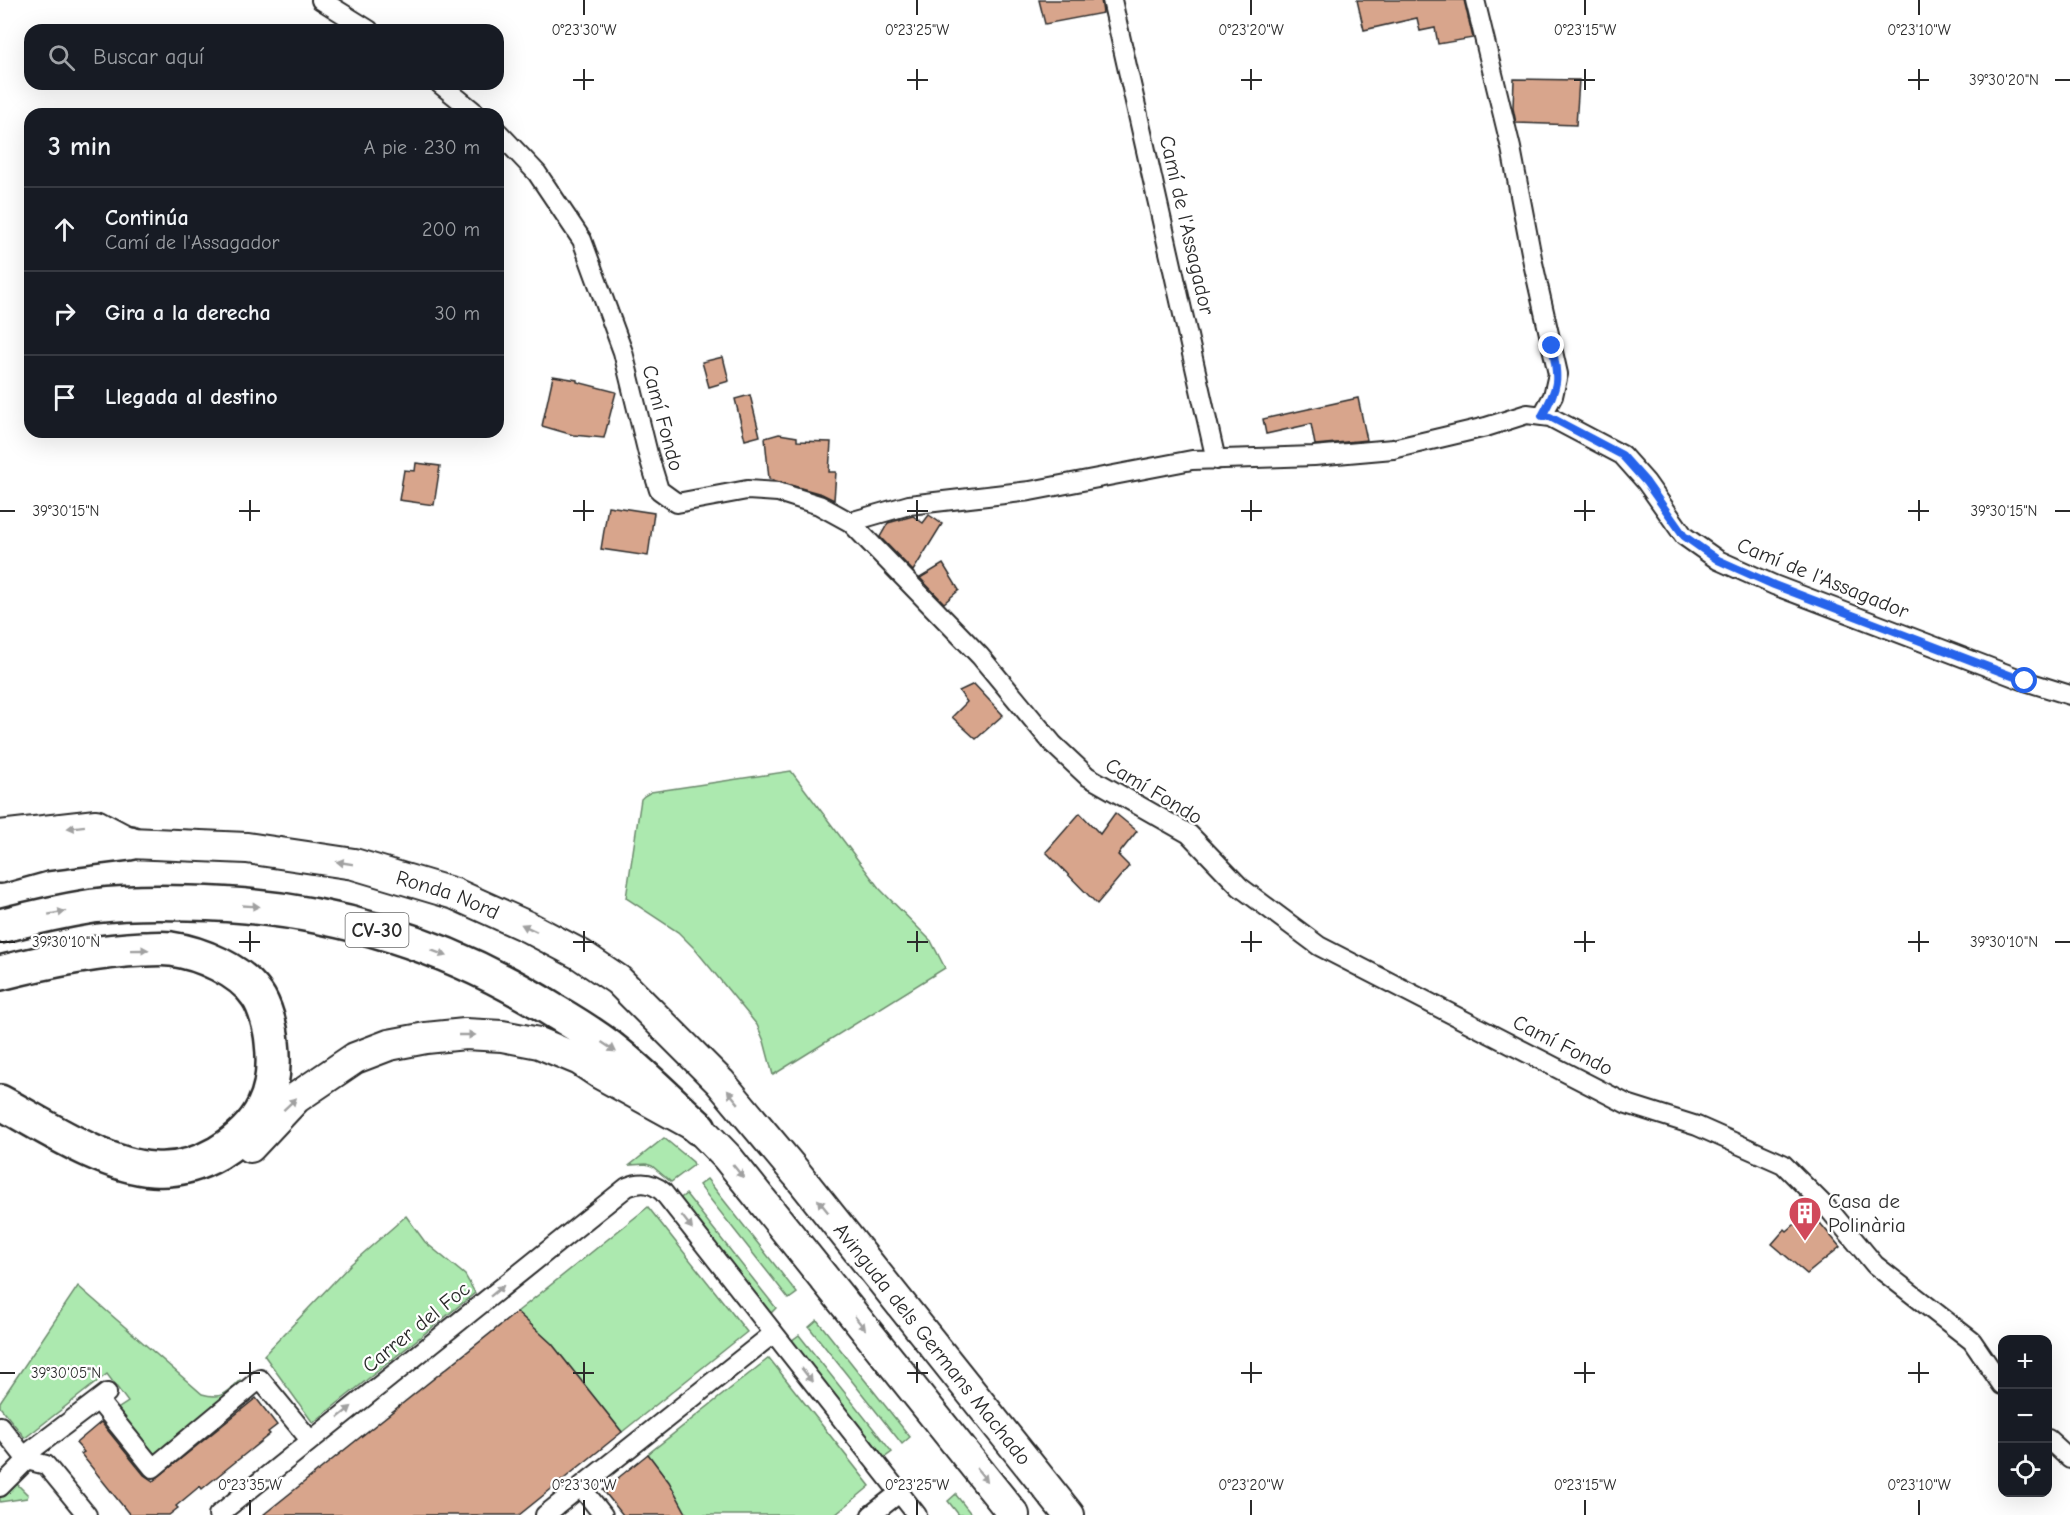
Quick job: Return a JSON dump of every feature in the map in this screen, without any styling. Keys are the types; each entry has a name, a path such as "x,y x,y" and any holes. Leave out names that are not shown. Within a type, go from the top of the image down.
{"highway":[{"name":"Ronda Nord","path":"0,866 43,854 130,843"},
{"name":"CV-30","path":"0,926 41,915 95,906 147,902 263,906 354,923 408,940 483,970 526,993 618,1053 699,1128"},
{"path":"0,973 41,962 109,950 170,949 205,958 230,970 258,995 270,1029 275,1066 270,1090 258,1118 234,1143 207,1159 179,1169 151,1169 119,1162 90,1150 0,1102"}],"main road":[{"path":"0,836 96,825 130,843"},
{"name":"Ronda Nord","path":"130,843 247,848 354,864 455,894 528,927 580,955 618,980 720,1082 797,1174"},
{"name":"Avinguda dels Germans Machado","path":"0,1116 88,1162 130,1178 166,1180 194,1177 218,1168 249,1149 296,1098 355,1058 389,1045 465,1034 502,1036 539,1043 580,1060 699,1128 735,1166 1014,1515"},
{"name":"Avinguda dels Germans Machado","path":"797,1174 1069,1515"}],"street":[{"path":"321,0 359,24"},
{"name":"Camí de l'Assagador","path":"1112,0 1216,460"},
{"path":"1475,0 1511,148 1533,263 1558,374 1553,396 1542,416"},
{"path":"447,90 470,108"},
{"name":"Camí Fondo","path":"504,138 537,173 582,240 623,352 659,490 677,503 747,490 778,492 819,505 849,522 980,656 1053,744 1087,776 1189,834 1240,887 1319,946 1627,1104 1697,1126 1783,1164 1831,1212 1875,1265 1972,1341 1998,1379"},
{"name":"Camí de l'Assagador","path":"849,522 909,506 1029,491 1192,460 1314,456 1393,449 1486,427 1527,414 1550,417 1622,455 1646,482 1684,536 1718,560 1774,585 2014,677 2070,694"},
{"name":"Carrer del Foc","path":"218,1515 627,1187 635,1183 646,1182 663,1192 774,1333"},
{"path":"545,1515 774,1333 917,1515"},
{"path":"0,1487 26,1458 103,1396 153,1468 260,1379 310,1440"},
{"path":"0,1426 26,1458 46,1465 87,1515"},
{"path":"2052,1443 2070,1459"},
{"path":"580,1487 603,1515"},
{"path":"872,1515 899,1493"}],"green space":[{"path":"791,771 879,888 931,941 945,968 773,1075 757,1025 694,948 678,932 626,898 641,799 644,796 651,792"},
{"path":"664,1138 694,1165 671,1182 652,1166 630,1165"},
{"path":"707,1179 797,1293 789,1299 699,1185"},
{"path":"686,1194 776,1308 769,1315 678,1200"},
{"path":"648,1207 747,1332 622,1432 552,1344 517,1312"},
{"path":"406,1216 425,1242 465,1275 475,1293 313,1423 264,1355 351,1264"},
{"path":"78,1286 202,1394 219,1396 240,1380 244,1387 153,1458 116,1410 128,1402 107,1374 25,1438 0,1407 0,1402"},
{"path":"817,1320 910,1437 902,1444 809,1327"},
{"path":"799,1335 892,1452 884,1458 791,1341"},
{"path":"769,1358 870,1486 835,1515 687,1515 669,1482 648,1454"},
{"path":"14,1483 28,1495 27,1498 0,1502 0,1498"},
{"path":"956,1494 972,1515 959,1515 948,1501"}],"building":[{"path":"1039,0 1101,0 1103,13 1045,24"},
{"path":"1357,0 1464,0 1473,38 1438,44 1435,28 1420,31 1417,18 1364,30"},
{"path":"1514,79 1579,80 1576,125 1516,123 1513,108"},
{"path":"723,357 729,381 709,387 702,362"},
{"path":"553,376 577,380 577,382 616,392 604,438 573,435 542,426"},
{"path":"750,395 760,436 745,440 735,399"},
{"path":"1358,398 1367,440 1315,445 1311,424 1266,434 1263,419"},
{"path":"779,434 797,437 797,441 831,442 829,472 836,472 834,500 822,494 769,479 765,438"},
{"path":"416,463 440,466 434,505 399,500 404,470 415,471"},
{"path":"608,506 654,513 648,556 601,549"},
{"path":"929,515 942,524 913,571 880,537 888,523 913,516 923,523"},
{"path":"943,564 959,590 944,603 920,578"},
{"path":"974,684 1003,715 976,739 952,717 967,702 959,691"},
{"path":"1080,813 1100,834 1115,813 1137,831 1118,855 1129,866 1097,904 1046,852"},
{"name":"Casa de Polinària","path":"1810,1211 1840,1247 1807,1274 1772,1244 1785,1229 1787,1231"},
{"path":"517,1312 552,1344 622,1432 519,1515 263,1515"},
{"path":"256,1398 277,1425 268,1432 270,1434 202,1489 200,1486 176,1506 178,1508 169,1515 130,1515 81,1454 84,1452 76,1443 101,1422 144,1475 153,1481"},
{"path":"648,1454 669,1482 687,1515 623,1515 603,1490"}],"place":[{"name":"Casa de Polinària","path":"1805,1242"}],"route":[{"path":"1552,346 1558,374 1553,396 1542,416 1550,417 1622,455 1646,482 1684,536 1718,560 1774,585 2025,681"}]}
